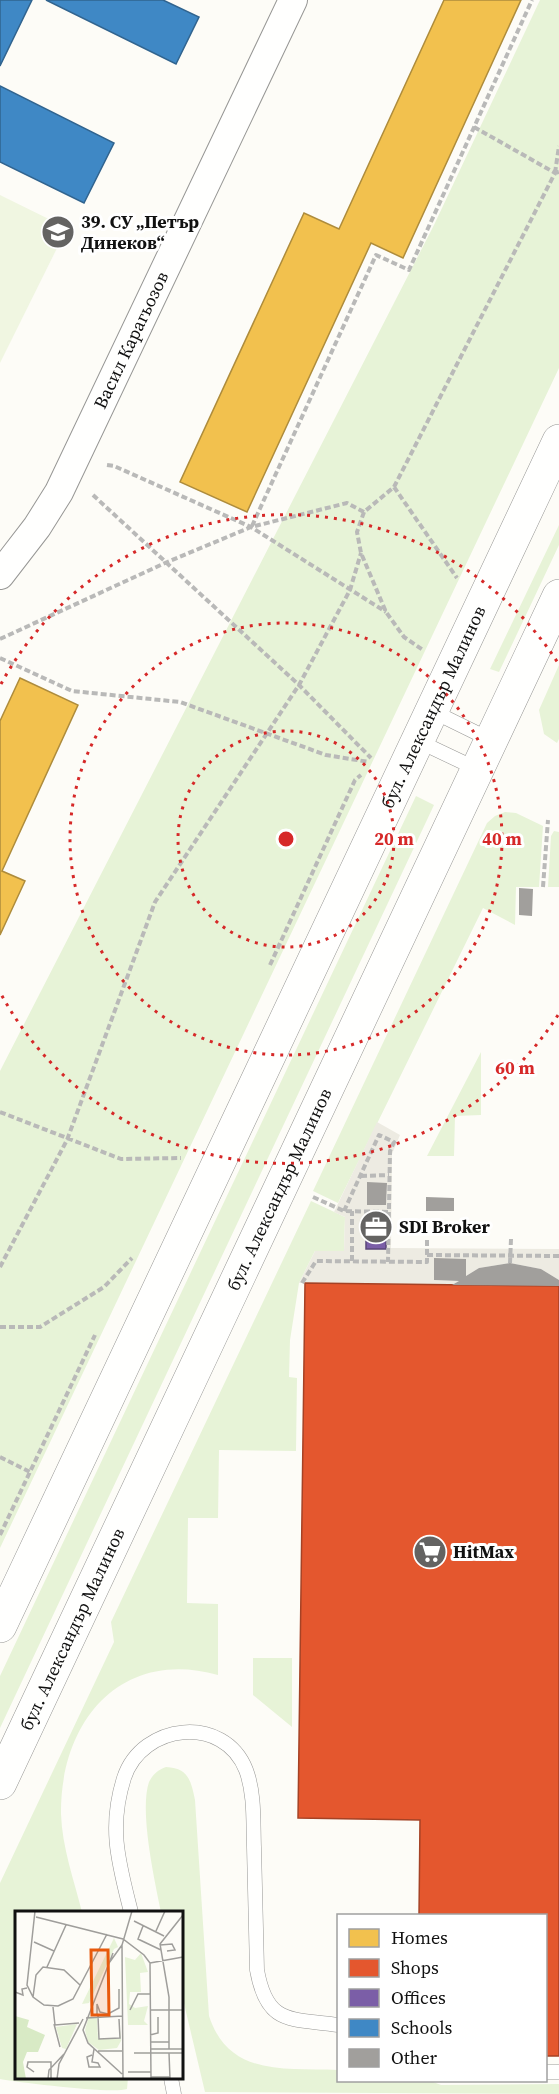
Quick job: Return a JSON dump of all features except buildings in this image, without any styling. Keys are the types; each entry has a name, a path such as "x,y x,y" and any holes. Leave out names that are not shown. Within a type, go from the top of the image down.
{"street":[{"name":"Васил Карагьозов","path":"0,575 37,527 59,492 293,0"},
{"name":"бул. Александър Малинов","path":"0,1626 559,441"},
{"name":"бул. Александър Малинов","path":"0,1783 559,596"}],"lane":[{"path":"432,711 491,740"},
{"path":"418,741 477,769"},
{"path":"131,1911 114,1833 119,1795 130,1764 148,1742 160,1736 189,1732 219,1740 232,1749 241,1760 252,1796 257,1971 267,2006 278,2014 337,2025"},
{"path":"171,2079 174,2094"}],"path":[{"path":"251,527 376,255 409,270 532,0"},
{"path":"474,127 558,174"},
{"path":"431,655 404,636 386,612 361,553 357,532 364,512 394,488 558,174 559,146"},
{"path":"102,465 114,466 251,527 386,612"},
{"path":"0,658 72,691 180,702 326,755 376,763 299,684 85,487"},
{"path":"394,488 462,586"},
{"path":"0,639 165,563 251,527 347,503 364,512"},
{"path":"0,1267 67,1140 155,902 269,734 299,684 350,590 361,553"},
{"path":"543,887 548,820"},
{"path":"0,1112 67,1140 121,1159 181,1158"},
{"path":"345,1211 379,1135 394,1142 390,1151 388,1262"},
{"path":"361,1176 389,1175"},
{"path":"307,1194 345,1211 389,1212"},
{"path":"352,1211 352,1261"},
{"path":"302,1283 316,1261 427,1262 427,1238"},
{"path":"510,1263 511,1239"},
{"path":"427,1255 559,1256"},
{"path":"0,1327 40,1327 104,1287 132,1258"},
{"path":"0,1457 30,1472"}],"green space":[{"path":"540,0 559,0 559,368 0,1548 0,1071 434,225"},
{"path":"0,195 67,228 0,363"},
{"path":"559,525 559,545 499,672 490,669"},
{"path":"559,665 559,739 557,743 544,734 539,710"},
{"path":"416,796 434,805 0,1728 0,1676"},
{"path":"505,812 516,813 543,826 539,887 516,887 515,925 483,908 338,1203 313,1191 487,823 495,816"},
{"path":"554,831 559,832 559,887 548,887 551,836"},
{"path":"481,1052 481,1115 455,1116 454,1156 427,1156"},
{"path":"311,1201 345,1217 344,1251 315,1251 299,1283 290,1340 289,1377 297,1378 296,1451 219,1450 218,1518 188,1518 187,1603 218,1604 218,1675 183,1669 152,1672 125,1683 103,1700 85,1722 71,1749 63,1780 61,1814 64,1839 82,1911 15,1911 15,2079 128,2079 127,2089 87,2089 0,2079 0,1883 114,1642 111,1622"},
{"path":"253,1658 292,1658 292,1727 253,1695"},
{"path":"173,1768 184,1773 194,1793 209,2016 218,2036 230,2050 261,2065 279,2068 337,2070 337,2082 433,2082 441,2085 559,2084 559,2094 205,2092 183,1999 183,1911 161,1911 149,1847 146,1795 149,1782 161,1769"}],"shaded area":[{"path":"377,1122 400,1135 392,1154 391,1248 559,1249 559,1280 541,1269 510,1263 479,1268 466,1276 434,1258 434,1280 459,1281 452,1285 299,1283 315,1251 344,1251 345,1217 334,1212","holes":["367,1183 387,1183 386,1205 367,1205","366,1219 386,1220 386,1249 366,1249"]}],"place":[{"name":"39. СУ „Петър Динеков“","path":"58,232"},
{"name":"SDI Broker","path":"376,1227"},
{"name":"HitMax","path":"430,1552"}]}
